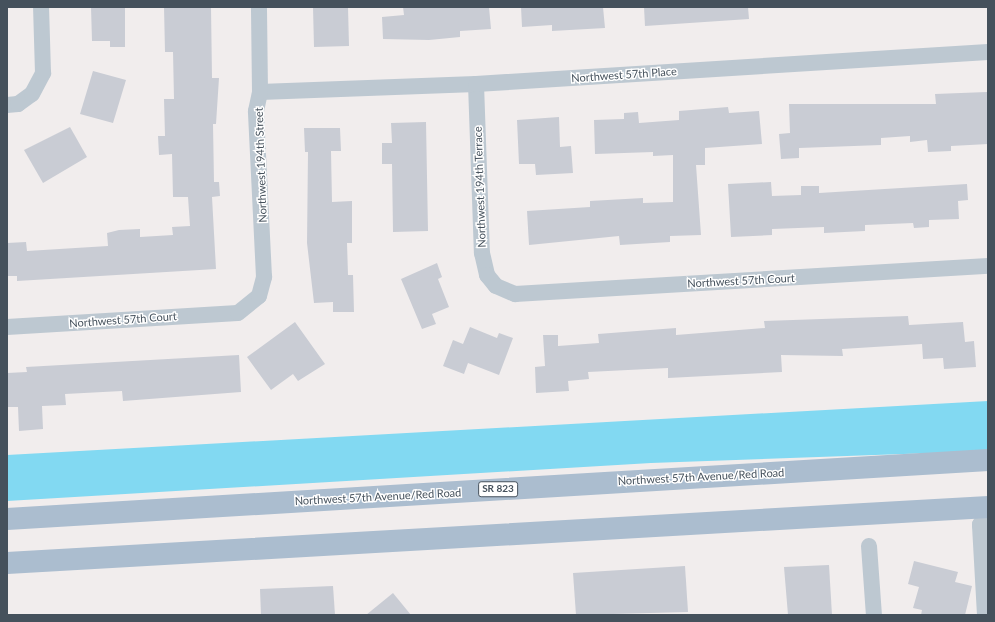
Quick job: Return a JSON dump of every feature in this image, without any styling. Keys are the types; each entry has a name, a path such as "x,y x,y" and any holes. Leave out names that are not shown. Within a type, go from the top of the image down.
{"main road":[{"name":"Northwest 57th Avenue/Red Road","path":"7,519 988,460"},
{"path":"7,562 988,507"}],"street":[{"path":"7,105 18,104 32,94 43,72 41,7"},
{"name":"Northwest 194th Street","path":"238,313 259,296 264,277 256,111 260,92 259,7"},
{"name":"Northwest 57th Place","path":"260,92 476,84 988,52"},
{"name":"Northwest 194th Terrace","path":"476,84 482,253 487,275 496,286"},
{"name":"Northwest 57th Court","path":"496,286 515,294 988,266"},
{"name":"Northwest 57th Court","path":"7,327 238,313"},
{"path":"987,615 982,524 988,517"},
{"path":"869,546 874,615"}],"water":[{"path":"988,401 988,451 651,463 7,501 7,455"}],"building":[{"path":"91,7 125,7 125,47 110,47 110,41 92,41"},
{"path":"164,7 211,7 212,78 219,78 216,124 213,124 214,182 219,182 220,196 212,197 216,269 17,281 17,276 7,276 7,243 26,242 27,251 108,246 107,233 119,230 140,229 140,237 173,235 172,227 190,226 188,197 173,197 172,154 159,155 158,136 165,136 164,99 174,99 173,52 165,52"},
{"path":"313,7 348,7 349,46 314,47"},
{"path":"403,7 489,7 491,29 460,31 460,37 429,40 383,39 382,17 404,15"},
{"path":"521,7 603,7 605,28 552,31 552,25 522,27"},
{"path":"644,7 748,7 749,19 645,26"},
{"path":"93,71 126,80 113,123 80,114"},
{"path":"987,92 988,144 951,146 951,151 928,152 927,140 910,142 910,136 881,138 881,145 799,148 799,158 781,159 779,134 790,133 789,104 936,104 935,94"},
{"path":"728,107 729,113 759,111 762,144 705,148 705,165 696,165 701,235 670,236 670,242 620,245 619,236 529,245 527,211 590,207 590,201 643,198 643,203 673,202 673,155 653,156 653,152 595,154 594,120 624,119 624,113 638,112 639,123 679,120 679,111"},
{"path":"559,117 560,147 571,146 573,173 536,175 535,164 519,164 517,120"},
{"path":"426,122 428,231 393,232 392,164 382,164 382,143 392,143 391,123"},
{"path":"70,127 87,157 43,183 24,150"},
{"path":"304,128 340,128 341,151 331,151 332,202 352,201 352,243 347,243 348,275 353,275 354,312 333,312 333,302 314,303 307,243 308,152 305,152"},
{"path":"771,182 772,196 801,195 801,186 819,186 819,193 967,184 968,200 958,201 959,219 929,220 929,227 914,228 913,223 865,225 865,231 824,233 824,227 772,229 772,235 731,237 728,184"},
{"path":"437,263 442,277 438,279 449,307 432,314 436,324 422,329 401,279"},
{"path":"908,316 909,325 963,322 965,342 974,341 976,367 944,369 943,358 923,359 922,344 842,349 843,356 781,355 782,372 668,378 668,368 588,372 589,379 568,381 569,391 536,393 535,367 545,366 543,335 558,335 558,346 599,343 598,334 676,328 676,335 765,328 764,321"},
{"path":"295,322 325,364 298,381 293,374 271,390 247,357"},
{"path":"470,327 497,338 499,333 513,338 499,375 468,363 464,374 443,366 453,340 463,344"},
{"path":"239,355 241,392 123,401 122,391 65,394 66,405 42,406 43,429 19,431 18,407 7,407 7,373 27,372 26,367"},
{"path":"914,561 958,572 955,582 972,586 965,615 921,615 922,610 913,608 919,587 908,584"},
{"path":"829,565 832,615 788,615 784,567"},
{"path":"685,566 688,612 576,615 573,573"},
{"path":"333,586 335,615 261,615 260,589"},
{"path":"393,593 411,615 366,615"}]}
